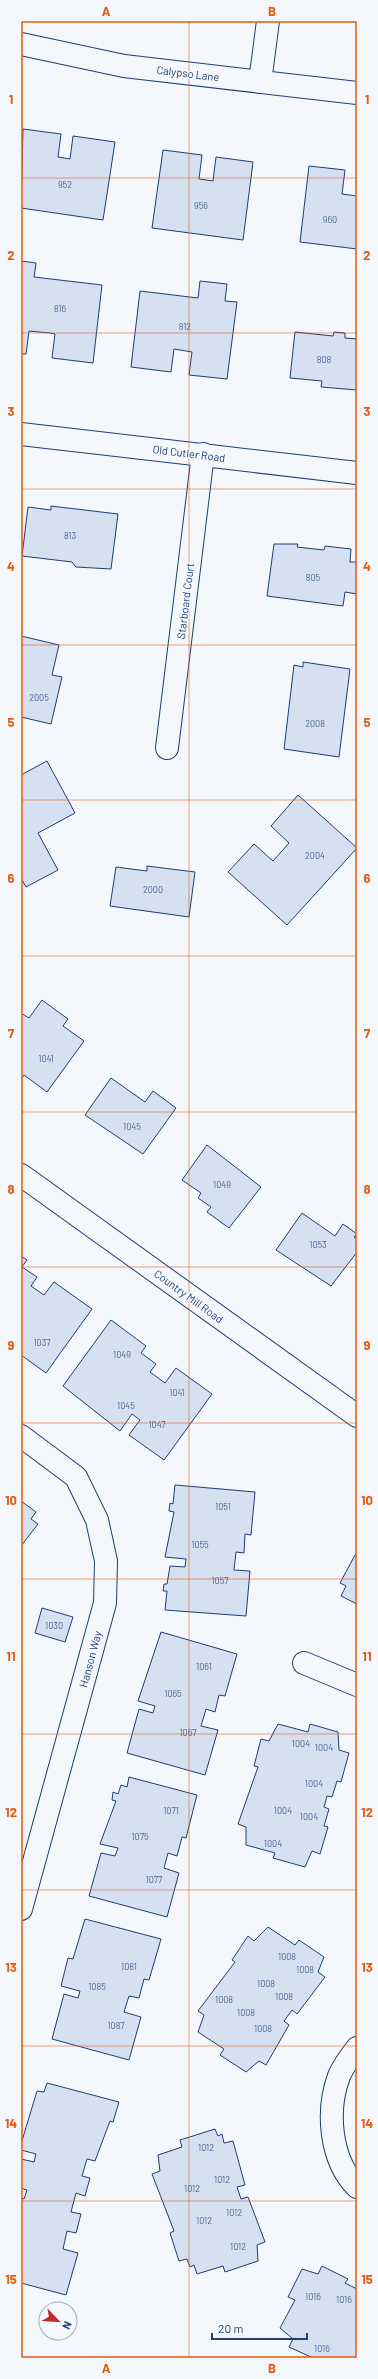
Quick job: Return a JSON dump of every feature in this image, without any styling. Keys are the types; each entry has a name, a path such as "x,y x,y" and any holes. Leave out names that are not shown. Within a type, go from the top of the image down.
{"street":[{"path":"260,82 268,21"},
{"name":"Calypso Lane","path":"21,44 124,66 357,93"},
{"name":"Old Cutler Road","path":"21,434 357,473"},
{"name":"Starboard Court","path":"167,748 203,454"},
{"name":"Country Mill Road","path":"21,1175 357,1416"},
{"name":"Hanson Way","path":"21,1436 76,1477 98,1520 106,1561 105,1603 26,1873 21,1909"},
{"path":"304,1663 357,1686"},
{"path":"354,2057 339,2077 331,2110 333,2131 339,2160 357,2187"}],"building":[{"path":"23,129 61,134 58,157 70,159 73,136 115,142 103,220 21,208"},
{"path":"163,150 202,155 199,179 213,181 216,157 253,162 243,240 152,228"},
{"path":"309,166 345,170 342,194 357,196 357,249 300,242"},
{"path":"21,261 36,263 34,277 102,285 93,363 52,358 55,334 50,333 29,331 26,354 21,354"},
{"path":"200,281 227,284 225,301 237,302 227,379 189,375 192,352 174,349 171,372 131,367 140,291 198,298"},
{"path":"295,332 333,336 334,332 345,333 345,338 357,339 357,390 321,387 322,381 290,378"},
{"path":"51,506 118,514 111,569 76,567 72,562 22,556 28,507 51,510"},
{"path":"274,544 298,544 297,547 324,550 325,546 351,549 350,562 357,562 357,594 345,592 343,606 267,596"},
{"path":"21,636 59,645 52,675 62,677 51,724 21,717"},
{"path":"303,662 350,669 339,757 284,749 294,665 303,667"},
{"path":"47,761 75,813 38,833 58,870 26,887 21,878 21,775"},
{"path":"298,795 357,848 287,925 228,872 254,844 273,861 289,843 271,826"},
{"path":"147,866 195,872 189,917 110,906 116,867 147,871"},
{"path":"42,1000 68,1019 63,1026 84,1041 47,1092 24,1075 21,1079 21,1013 29,1018"},
{"path":"111,1078 145,1102 153,1091 176,1108 143,1154 85,1115"},
{"path":"207,1145 261,1187 229,1228 207,1212 211,1207 198,1198 201,1193 182,1180"},
{"path":"302,1213 335,1236 343,1224 357,1234 354,1237 357,1239 357,1252 331,1286 276,1250"},
{"path":"21,1256 27,1260 22,1267 37,1277 31,1286 44,1295 54,1282 92,1309 46,1373 21,1355"},
{"path":"111,1320 146,1346 141,1353 156,1364 150,1372 165,1383 176,1368 212,1394 164,1460 129,1435 140,1420 132,1414 120,1431 63,1386"},
{"path":"175,1485 255,1492 251,1535 245,1534 244,1553 236,1552 234,1570 250,1571 246,1616 165,1610 167,1591 163,1591 164,1584 167,1584 170,1566 185,1567 186,1559 165,1557 174,1512 169,1511 170,1503 173,1504"},
{"path":"21,1501 36,1512 31,1519 38,1524 21,1546"},
{"path":"355,1555 357,1555 357,1604 341,1596 346,1586 340,1583"},
{"path":"42,1608 73,1617 65,1642 35,1633"},
{"path":"161,1632 237,1654 225,1696 219,1695 215,1712 206,1709 201,1726 218,1730 205,1775 127,1753 139,1709 153,1713 155,1706 138,1701"},
{"path":"278,1724 308,1732 310,1724 338,1732 339,1750 349,1753 341,1782 337,1781 332,1797 327,1796 324,1807 329,1809 324,1826 328,1827 320,1854 312,1851 305,1867 273,1858 275,1853 246,1845 246,1827 238,1824 258,1767 254,1766 261,1739 269,1741"},
{"path":"129,1777 197,1795 186,1838 182,1837 177,1856 168,1853 164,1868 179,1873 167,1917 89,1896 101,1853 115,1856 118,1848 100,1844 116,1801 112,1800 113,1792 118,1794 121,1785 127,1787"},
{"path":"85,1919 161,1939 149,1980 144,1979 139,1998 129,1996 124,2012 141,2017 129,2060 52,2039 64,1994 78,1998 80,1991 61,1986 68,1958 73,1959"},
{"path":"268,1927 295,1945 299,1940 324,1957 318,1972 325,1977 297,2014 292,2010 284,2021 289,2025 266,2065 259,2061 246,2072 220,2055 224,2049 198,2032 204,2015 198,2011 235,1962 232,1960 248,1936 254,1941"},
{"path":"47,2083 119,2102 113,2122 110,2121 95,2161 87,2159 82,2176 90,2178 85,2196 76,2193 71,2212 81,2214 76,2233 67,2231 63,2249 78,2253 66,2295 21,2283 21,2198 24,2199 27,2190 21,2188 21,2159 34,2162 36,2154 21,2150 21,2144 37,2091 44,2092"},
{"path":"215,2129 218,2136 222,2134 224,2143 233,2141 245,2185 237,2187 241,2199 248,2197 265,2242 257,2245 258,2261 225,2272 223,2266 197,2274 194,2265 190,2267 187,2259 179,2261 170,2233 174,2231 152,2174 160,2171 158,2155 182,2147 180,2140"},
{"path":"322,2266 348,2279 345,2283 357,2289 357,2358 313,2358 289,2347 293,2339 280,2328 295,2300 288,2297 302,2269 318,2274"}]}
